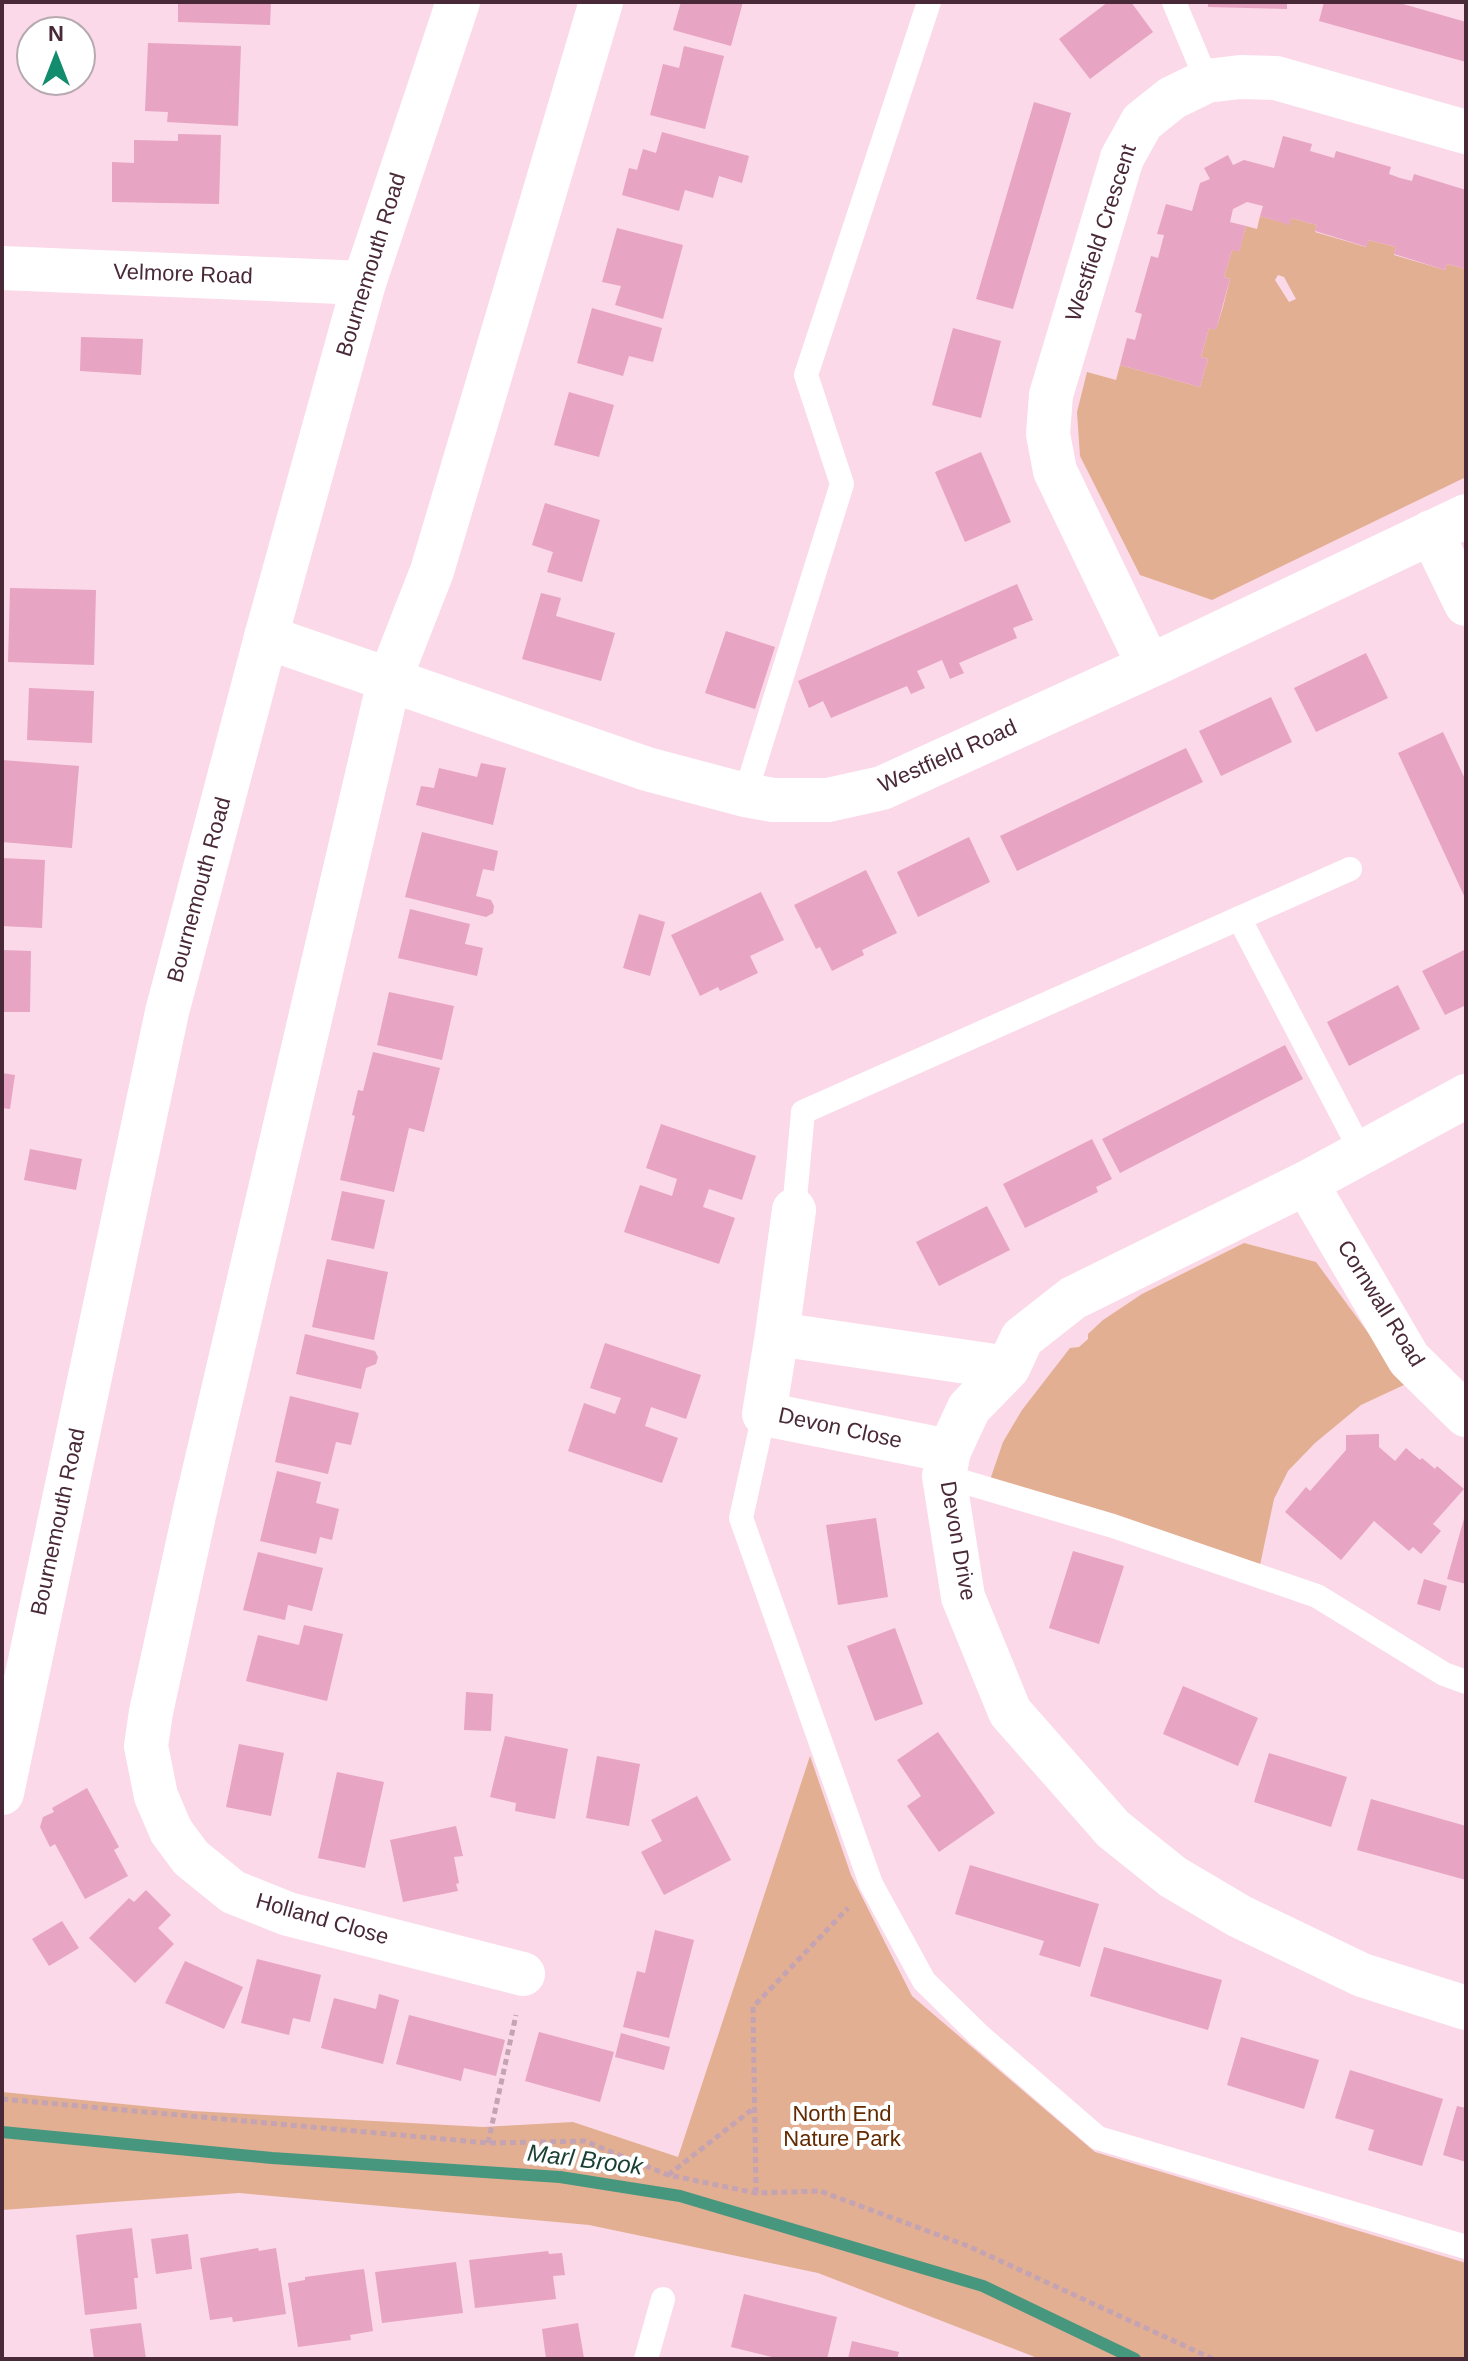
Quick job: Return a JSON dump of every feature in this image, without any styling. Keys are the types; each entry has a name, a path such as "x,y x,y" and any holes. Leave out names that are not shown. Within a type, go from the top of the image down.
{"street":[{"name":"Bournemouth Road","path":"2,1793 167,1012 364,283 458,2"},
{"path":"389,681 432,571 601,2"},
{"name":"Westfield Crescent","path":"1149,666 1055,471 1049,442 1051,395 1122,158 1142,122 1172,98 1207,81 1240,77 1276,78 1466,132"},
{"name":"Velmore Road","path":"2,268 364,283"},
{"path":"1449,524 1466,604"},
{"name":"Westfield Road","path":"266,637 647,769 773,800 828,800 882,788 1449,524"},
{"name":"Holland Close","path":"389,681 196,1506 146,1746 160,1808 177,1840 191,1858 233,1892 288,1914 523,1974"},
{"name":"Devon Drive","path":"1466,1096 1306,1183 1073,1298 1022,1338 1008,1368 969,1408 946,1463 963,1597 1010,1712 1113,1829 1183,1884 1239,1916 1362,1975 1466,2008"},
{"name":"Cornwall Road","path":"1306,1183 1409,1359 1466,1415"},
{"name":"Devon Close","path":"794,1210 764,1414 946,1463"},
{"path":"777,1334 1008,1368"}],"lane":[{"path":"745,795 842,484 806,375 929,2"},
{"path":"1174,2 1207,81"},
{"path":"794,1210 803,1112 1350,869"},
{"path":"1239,918 1362,1153"},
{"path":"764,1414 741,1518 871,1884 924,1981 979,2035 1098,2138 1466,2247"},
{"path":"946,1463 1113,1526 1317,1596 1444,1674 1466,1682"},
{"path":"646,2359 663,2299"}],"path":[{"path":"756,2193 753,2007 871,1884"},
{"path":"488,2143 520,2001 523,1974"},
{"path":"2,2099 488,2143 585,2141 668,2175 756,2193 820,2191 968,2246 1213,2359"},
{"path":"668,2175 755,2108"}],"green space":[{"path":"1260,216 1289,224 1291,218 1317,225 1315,232 1366,247 1369,240 1396,247 1394,255 1445,270 1447,264 1466,269 1466,477 1212,600 1140,575 1080,456 1077,412 1087,372 1116,380 1120,365 1200,387 1208,359 1201,357 1209,328 1216,329 1223,307 1230,279 1224,277 1232,250 1239,251 1246,226 1257,229","holes":["1278,275 1284,277 1296,299 1289,302 1275,280"]},
{"path":"1244,1243 1316,1262 1406,1384 1361,1405 1315,1443 1288,1471 1274,1499 1260,1565 990,1480 1003,1442 1022,1410 1070,1348 1079,1347 1103,1320 1142,1294"},
{"name":"North End Nature Park","path":"810,1756 851,1875 912,1996 1095,2152 1466,2263 1466,2359 1040,2359 818,2273 589,2225 239,2193 2,2210 2,2092 193,2111 483,2127 573,2122 678,2157"}],"building":[{"path":"178,2 271,2 270,25 178,22"},
{"path":"681,2 743,2 731,46 673,30"},
{"path":"1108,2 1131,2 1153,32 1090,79 1059,39"},
{"path":"1208,2 1287,2 1287,9 1208,7"},
{"path":"1324,2 1396,2 1466,22 1466,62 1319,21"},
{"path":"148,43 241,46 238,126 167,122 168,112 145,111"},
{"path":"684,46 724,56 705,129 650,115 663,64 679,68"},
{"path":"1034,102 1071,113 1013,309 976,299"},
{"path":"662,132 749,156 742,183 719,176 713,198 685,190 679,211 622,195 629,168 637,170 643,149 656,153"},
{"path":"178,134 221,135 219,204 112,202 112,162 134,163 134,140 178,141"},
{"path":"1283,136 1312,144 1310,151 1334,158 1336,151 1391,167 1389,174 1400,178 1412,181 1414,174 1466,190 1466,269 1447,264 1445,270 1394,254 1396,247 1369,240 1367,247 1315,231 1317,225 1291,218 1290,225 1260,216 1263,206 1247,202 1233,209 1230,222 1246,226 1239,252 1232,250 1224,277 1230,279 1216,330 1209,328 1201,357 1208,359 1200,387 1120,365 1127,338 1135,340 1142,314 1135,312 1151,256 1158,258 1164,235 1157,234 1166,204 1192,211 1200,183 1210,179 1204,168 1228,155 1233,165 1244,160 1274,168"},
{"path":"617,228 683,245 663,319 615,305 621,286 602,282"},
{"path":"592,308 662,328 653,362 629,356 623,376 577,363"},
{"path":"953,328 1001,341 981,418 932,405"},
{"path":"81,337 143,339 141,375 80,371"},
{"path":"569,392 614,405 599,457 554,445"},
{"path":"981,452 1011,522 965,542 935,472"},
{"path":"545,503 600,520 582,582 547,572 553,552 532,545"},
{"path":"1017,584 1033,620 1013,628 1017,638 959,663 964,673 950,679 942,660 917,671 925,688 911,694 907,686 831,718 823,701 809,708 798,681"},
{"path":"10,588 96,590 94,665 8,662"},
{"path":"541,593 561,598 556,616 615,633 601,681 522,659"},
{"path":"726,631 775,647 755,709 705,693"},
{"path":"1366,653 1388,698 1316,732 1294,688"},
{"path":"29,688 94,691 92,743 27,740"},
{"path":"1271,697 1292,742 1221,776 1199,731"},
{"path":"1443,732 1466,781 1466,900 1398,753"},
{"path":"1186,748 1203,782 1017,871 1000,836"},
{"path":"2,760 79,766 72,848 2,842"},
{"path":"481,763 506,768 493,825 416,805 421,786 434,788 439,768 477,777"},
{"path":"422,832 498,851 494,871 483,869 476,896 491,900 493,913 486,917 405,897"},
{"path":"969,837 990,882 918,917 897,872"},
{"path":"2,858 45,860 42,928 2,926"},
{"path":"866,870 897,933 862,950 864,955 832,971 820,947 816,949 794,905"},
{"path":"761,892 784,940 750,956 758,973 720,991 718,987 700,996 671,935"},
{"path":"410,909 470,924 465,944 483,948 477,976 398,958"},
{"path":"639,914 665,922 650,976 623,968"},
{"path":"1466,949 1466,1005 1445,1015 1422,971"},
{"path":"2,950 31,951 30,1012 2,1012"},
{"path":"1398,985 1420,1029 1349,1066 1327,1022"},
{"path":"389,992 454,1006 442,1060 377,1045"},
{"path":"1285,1045 1303,1079 1120,1173 1102,1139"},
{"path":"373,1052 440,1068 424,1132 409,1128 394,1192 340,1180 358,1090 363,1091"},
{"path":"2,1073 15,1075 10,1109 2,1108"},
{"path":"661,1124 756,1156 742,1200 709,1189 703,1207 735,1218 719,1264 624,1232 640,1185 672,1196 677,1179 646,1168"},
{"path":"1092,1139 1112,1179 1096,1187 1098,1192 1025,1228 1003,1184"},
{"path":"30,1149 82,1159 76,1190 24,1180"},
{"path":"342,1191 385,1200 374,1249 331,1240"},
{"path":"987,1206 1010,1250 939,1286 916,1242"},
{"path":"327,1259 388,1272 374,1340 312,1327"},
{"path":"305,1334 375,1351 378,1357 376,1364 366,1368 361,1389 296,1374"},
{"path":"605,1343 701,1375 686,1419 651,1407 645,1426 678,1438 662,1483 568,1451 584,1403 615,1414 621,1398 590,1388"},
{"path":"290,1396 359,1413 351,1445 336,1442 328,1474 275,1462"},
{"path":"1379,1434 1379,1447 1395,1461 1406,1448 1435,1469 1437,1466 1464,1489 1433,1524 1441,1531 1421,1554 1413,1547 1409,1551 1374,1521 1341,1560 1285,1512 1306,1487 1310,1491 1346,1450 1346,1435"},
{"path":"277,1471 321,1482 316,1503 339,1509 332,1540 320,1537 316,1554 260,1541"},
{"path":"1466,1515 1466,1584 1447,1579"},
{"path":"876,1518 888,1597 838,1605 826,1525"},
{"path":"1073,1551 1124,1566 1099,1644 1049,1628"},
{"path":"258,1552 323,1568 312,1611 288,1605 285,1620 243,1610"},
{"path":"1424,1579 1447,1586 1440,1611 1417,1604"},
{"path":"304,1625 343,1634 327,1701 246,1681 258,1635 299,1645"},
{"path":"895,1628 923,1704 875,1721 847,1646"},
{"path":"1183,1686 1258,1718 1238,1766 1163,1734"},
{"path":"466,1692 493,1694 491,1731 464,1730"},
{"path":"938,1732 995,1813 939,1852 907,1806 921,1796 897,1760"},
{"path":"505,1736 568,1749 555,1819 515,1811 516,1803 490,1797"},
{"path":"239,1744 284,1753 271,1816 226,1807"},
{"path":"1269,1753 1347,1777 1331,1827 1254,1802"},
{"path":"597,1756 640,1764 629,1826 586,1818"},
{"path":"337,1772 384,1782 365,1868 318,1858"},
{"path":"87,1788 119,1847 114,1850 128,1876 85,1899 55,1844 50,1847 40,1827 43,1817 54,1812 52,1808"},
{"path":"697,1796 731,1860 664,1895 641,1852 662,1841 651,1820"},
{"path":"1371,1799 1466,1826 1466,1880 1357,1850"},
{"path":"456,1826 463,1856 454,1857 458,1891 403,1902 390,1840"},
{"path":"970,1865 1099,1904 1080,1967 1039,1955 1044,1941 955,1914"},
{"path":"146,1890 171,1915 158,1928 174,1944 135,1983 89,1938 129,1898 134,1902"},
{"path":"62,1921 79,1948 49,1966 32,1939"},
{"path":"655,1930 694,1940 669,2038 623,2027 637,1971 645,1973"},
{"path":"1104,1947 1222,1980 1208,2030 1090,1996"},
{"path":"257,1959 321,1975 310,2022 293,2018 289,2035 241,2023"},
{"path":"185,1961 243,1987 224,2029 165,2003"},
{"path":"379,1994 399,2000 383,2064 321,2048 334,1998 376,2009"},
{"path":"409,2015 505,2040 496,2076 464,2068 461,2081 396,2064"},
{"path":"539,2032 614,2052 600,2102 525,2081"},
{"path":"621,2033 670,2047 664,2070 615,2057"},
{"path":"1241,2037 1319,2060 1304,2109 1227,2085"},
{"path":"1350,2070 1443,2099 1422,2166 1368,2150 1374,2130 1335,2118"},
{"path":"1457,2106 1466,2108 1466,2162 1443,2155"},
{"path":"132,2228 138,2278 134,2278 137,2309 85,2315 76,2235"},
{"path":"188,2234 192,2269 156,2274 151,2239"},
{"path":"258,2248 259,2251 276,2248 286,2314 233,2322 232,2317 210,2320 200,2258"},
{"path":"548,2251 549,2254 562,2253 565,2275 553,2276 556,2299 475,2308 469,2260"},
{"path":"456,2262 463,2313 382,2323 375,2272"},
{"path":"364,2269 373,2331 350,2335 351,2340 298,2347 288,2283 305,2280 305,2277"},
{"path":"744,2294 837,2317 827,2359 780,2359 731,2347"},
{"path":"141,2323 146,2359 94,2359 90,2329"},
{"path":"578,2323 584,2358 546,2359 542,2329"},
{"path":"852,2341 899,2352 897,2359 848,2359"}],"waterway":[{"name":"Marl Brook","path":"2,2132 272,2158 560,2177 680,2196 983,2286 1135,2359"}]}
